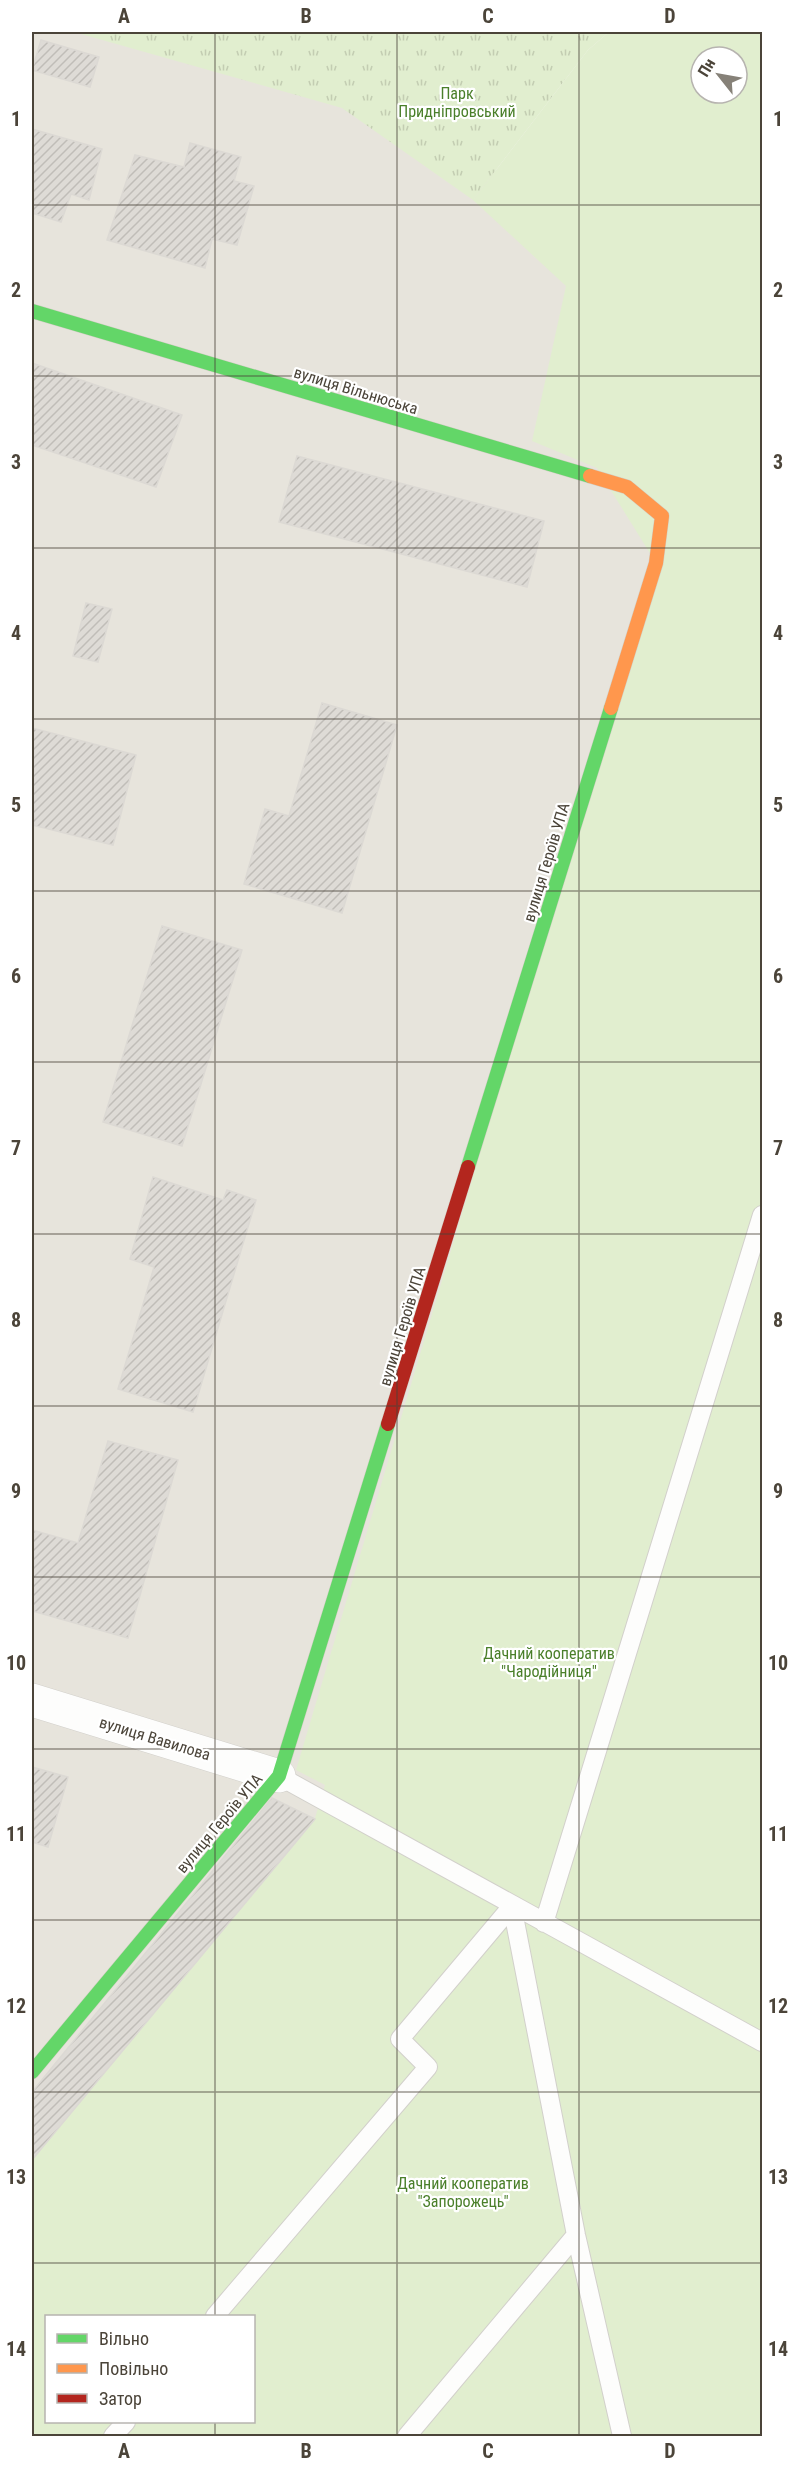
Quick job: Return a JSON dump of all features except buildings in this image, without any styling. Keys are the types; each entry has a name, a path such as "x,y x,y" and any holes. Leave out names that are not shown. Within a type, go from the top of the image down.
{"street":[{"name":"вулиця Вільнюська","path":"32,311 627,488 662,516"},
{"name":"вулиця Героїв УПА","path":"32,2072 279,1776 652,574 662,516"},
{"name":"вулиця Вавилова","path":"32,1700 279,1776"}],"lane":[{"path":"544,1923 762,1215"},
{"path":"279,1776 762,2042"},
{"path":"512,1906 576,2235 622,2436"},
{"path":"216,2315 428,2067 400,2039 512,1906"},
{"path":"407,2436 576,2235"},
{"path":"113,2436 124,2423"}],"shaded area":[{"path":"32,32 267,32 762,332 762,2436 32,2436"}],"green space":[{"name":"Парк Придніпровський","path":"74,32 609,32 588,50 473,200 342,108"},
{"path":"609,32 762,32 762,2436 32,2436 32,2156 315,1818 325,1785 296,1770 656,563 597,468 532,441 566,286 473,200 588,50"}],"traffic: fast":[{"path":"32,311 590,476"},
{"path":"468,1167 611,708"},
{"path":"32,2072 279,1776 388,1424"}],"traffic: slow":[{"path":"590,476 627,487 662,516 656,563 611,708"}],"traffic: jam":[{"path":"388,1424 468,1167"}],"park label":[{"name":"Дачний кооператив \"Чародійниця\"","path":"549,1662"},
{"name":"Дачний кооператив \"Запорожець\"","path":"463,2192"}]}
